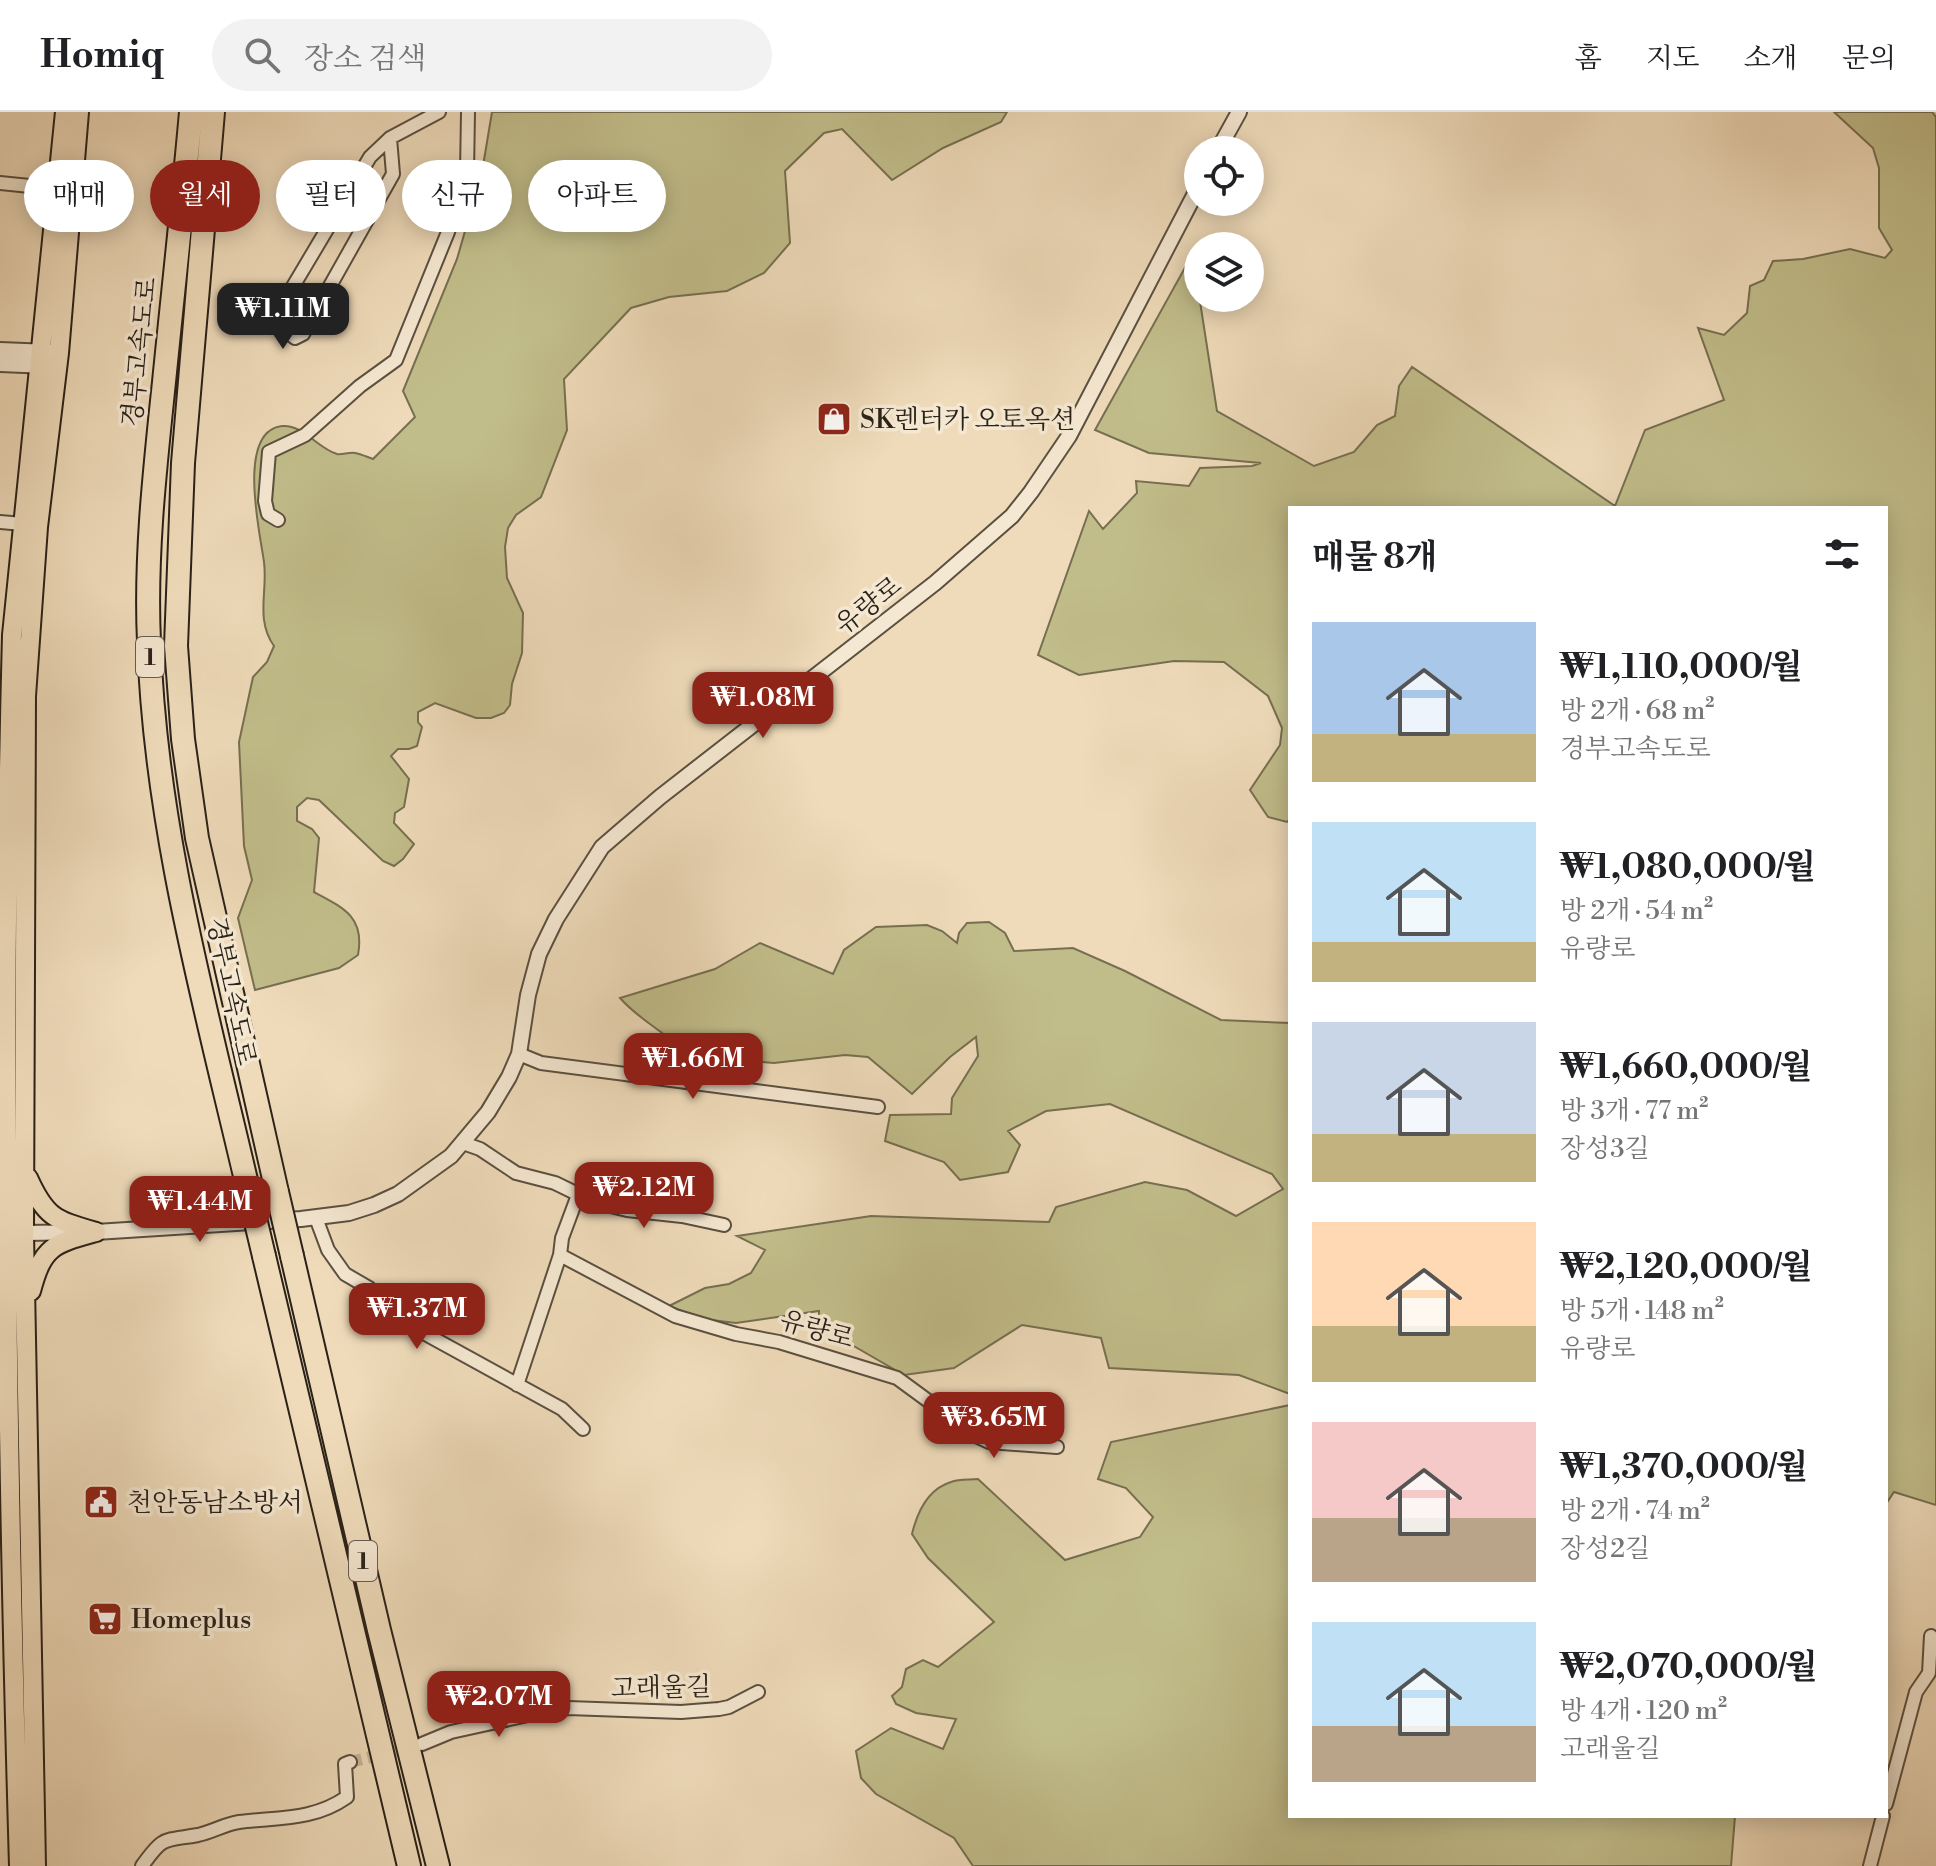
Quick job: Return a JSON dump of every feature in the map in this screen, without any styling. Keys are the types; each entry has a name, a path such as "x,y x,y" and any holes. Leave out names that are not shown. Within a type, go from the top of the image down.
{"highway":[{"name":"경부고속도로","path":"191,112 155,462 148,640 154,732 166,813 200,984 409,1866"},
{"name":"경부고속도로","path":"213,112 183,463 176,646 183,739 197,838 277,1192 438,1866"}],"main road":[{"path":"61,160 65,112"},
{"path":"19,1866 3,1384 10,1233 3,1063 5,694 23,524 48,359 79,112"},
{"path":"36,1866 25,1313 10,1233 25,1172 26,696 56,232"},
{"path":"25,1172 38,1201 54,1218 96,1232"},
{"path":"25,1313 38,1264 53,1246 96,1232"}],"street":[{"path":"390,138 393,174 303,334 295,338 284,330 278,318 279,310 370,157 390,138 439,112"},
{"path":"278,520 268,514 265,501 269,452 305,435 360,386 396,360 448,232 467,173 468,112"},
{"path":"1226,136 1239,112"},
{"path":"0,183 24,185"},
{"name":"유량로","path":"10,1233 96,1232 316,1218 374,1205 398,1194 451,1156 488,1112 509,1077 519,1054 528,995 539,954 556,919 602,847 660,797 935,583 1012,516 1069,436 1184,215"},
{"path":"0,350 48,359"},
{"path":"0,364 48,359"},
{"path":"0,522 23,524"},
{"path":"519,1054 541,1063 878,1107"},
{"path":"463,1143 480,1149 516,1173 555,1183 594,1202 724,1225"},
{"path":"517,1385 578,1195"},
{"path":"316,1218 328,1250 345,1274 369,1288 391,1315 562,1409 583,1429"},
{"name":"유량로","path":"560,1255 675,1316 736,1334 779,1342 897,1378 976,1436 989,1442 1057,1447"},
{"path":"1888,1797 1916,1692 1929,1673 1931,1636"},
{"name":"고래울길","path":"422,1744 451,1732 546,1711 568,1708 706,1710 729,1707 758,1692"},
{"path":"142,1866 152,1852 169,1838 198,1835 235,1822 294,1819 332,1806 347,1797 345,1764 350,1762"},
{"path":"1870,1866 1882,1818"}],"shaded area":[{"path":"492,112 1007,112 1001,122 943,148 892,180 842,129 824,133 785,171 790,243 764,273 727,291 669,297 631,308 564,379 567,430 541,497 516,515 508,528 505,547 507,578 523,613 522,653 512,684 510,705 504,713 491,718 476,718 435,703 418,712 418,722 422,727 417,746 398,749 391,756 409,779 404,807 395,813 394,823 414,844 394,866 383,861 319,800 307,798 297,807 297,821 312,829 319,838 314,892 350,915 358,931 358,955 339,968 255,990 238,918 252,880 244,846 239,742 253,677 267,662 274,646 265,626 265,573 254,485 259,445 268,432 290,426 337,454 355,453 373,459 415,417 403,391 457,259 465,232 512,232 512,160 484,160"},
{"path":"1834,112 1932,112 1936,117 1936,1505 1894,1492 1888,1501 1888,506 1615,506 1645,430 1724,400 1698,328 1724,335 1747,313 1750,286 1764,280 1773,261 1803,259 1850,249 1885,258 1892,250 1879,228 1879,168 1873,148"},
{"path":"1184,269 1184,312 1202,312 1217,411 1314,466 1354,452 1377,425 1395,416 1399,386 1412,367 1615,506 1288,506 1288,821 1268,817 1250,790 1280,745 1282,728 1268,696 1224,662 1174,661 1079,675 1038,655 1089,511 1103,529 1137,493 1136,481 1189,486 1200,468 1261,463 1149,453 1095,430"},
{"path":"989,922 1005,933 1014,951 1073,948 1221,1020 1288,1023 1288,1393 1239,1375 1109,1368 1101,1338 1022,1325 954,1368 904,1375 819,1326 819,1311 736,1323 703,1319 669,1306 705,1288 729,1284 751,1273 765,1250 737,1236 871,1216 1049,1222 1056,1207 1145,1182 1187,1190 1236,1216 1283,1189 1272,1174 1110,1104 1046,1111 1008,1131 1020,1145 1008,1172 960,1180 944,1162 885,1141 890,1115 951,1114 952,1098 978,1056 976,1037 912,1094 868,1057 845,1055 774,1063 688,1055 620,998 715,969 760,943 833,974 844,950 876,927 927,925 942,931 957,943 959,933 967,923"},
{"path":"1288,1405 1288,1818 1735,1818 1731,1866 973,1866 954,1838 876,1794 861,1778 856,1751 891,1728 943,1749 956,1719 916,1713 896,1704 892,1696 902,1687 906,1669 923,1660 938,1667 994,1622 928,1558 912,1534 917,1518 930,1496 943,1485 978,1479 1065,1560 1140,1537 1153,1517 1126,1488 1098,1479 1111,1442"}],"tunnel":[{"path":"350,1762 413,1747"}],"place":[{"name":"SK렌터카 오토옥션","path":"834,419"},
{"name":"천안동남소방서","path":"101,1502"},
{"name":"Homeplus","path":"105,1619"}]}
